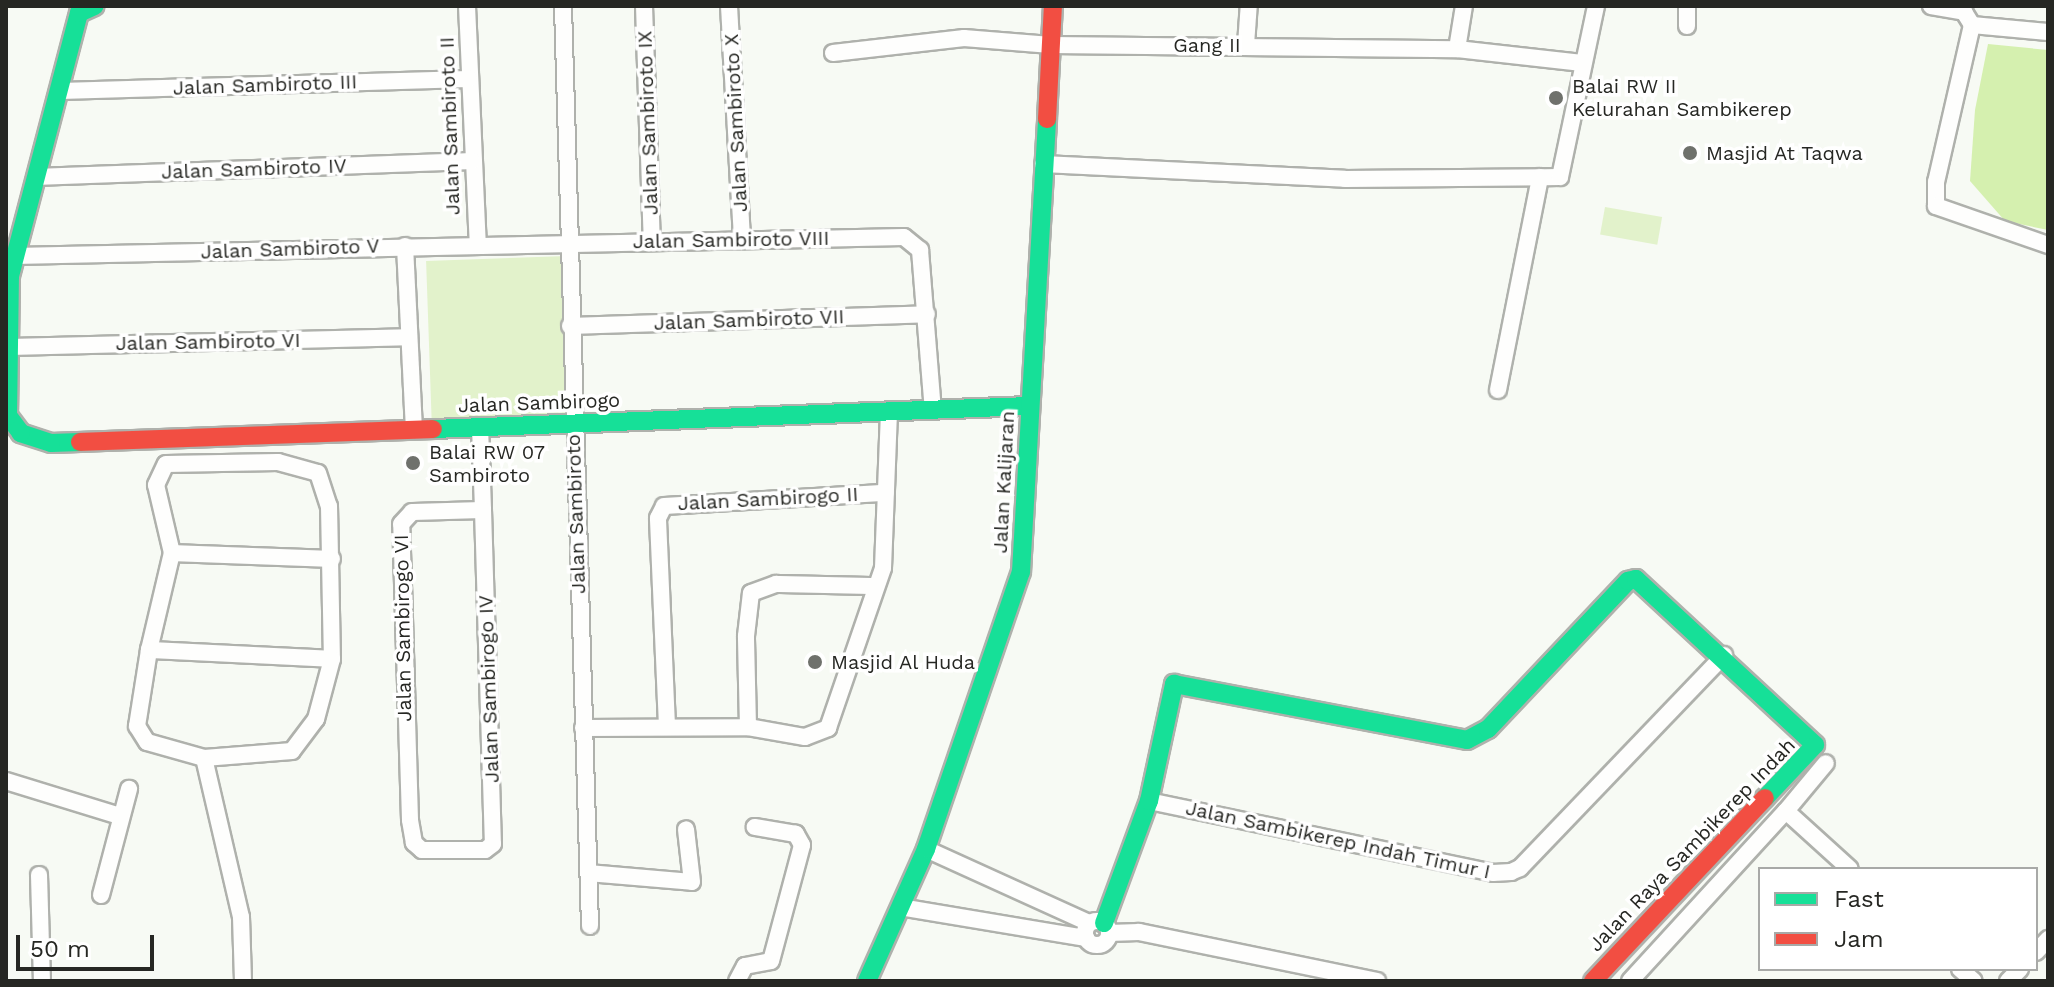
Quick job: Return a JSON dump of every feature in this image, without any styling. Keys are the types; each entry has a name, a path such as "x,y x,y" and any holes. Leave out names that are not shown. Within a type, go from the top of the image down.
{"street":[{"path":"7,347 14,256 79,13 89,6 95,6"},
{"name":"Jalan Sambiroto II","path":"467,6 478,245"},
{"name":"Jalan Sambiroto","path":"563,6 567,243 590,926"},
{"name":"Jalan Sambiroto IX","path":"644,6 652,241"},
{"name":"Jalan Sambiroto X","path":"729,6 742,240"},
{"name":"Jalan Kalijaran","path":"867,981 926,849 1021,572 1053,6"},
{"path":"1246,45 1249,6"},
{"path":"1457,49 1464,6"},
{"path":"1043,164 1345,179 1560,177 1596,6"},
{"path":"1687,6 1687,26"},
{"path":"1931,6 1964,12 1972,25 1934,202 1947,213 2048,245"},
{"path":"1972,25 2048,32"},
{"name":"Gang II","path":"833,53 964,38 1051,45 1457,49 1582,63"},
{"name":"Jalan Sambiroto III","path":"60,91 469,79"},
{"name":"Jalan Sambiroto IV","path":"36,177 472,161"},
{"path":"1498,390 1540,177"},
{"name":"Jalan Sambiroto VIII","path":"567,243 895,237 918,244 927,314"},
{"name":"Jalan Sambiroto V","path":"14,256 567,243"},
{"path":"405,246 414,429"},
{"path":"927,314 933,410"},
{"name":"Jalan Sambiroto VII","path":"570,326 927,314"},
{"name":"Jalan Sambiroto VI","path":"7,347 409,337"},
{"name":"Jalan Sambirogo","path":"7,347 10,423 21,433 51,443 1030,406"},
{"path":"583,728 748,727 792,737 828,728 886,549 889,411"},
{"name":"Jalan Sambirogo IV","path":"410,820 414,843 422,850 485,850 493,844 480,427"},
{"path":"278,462 299,465 322,480 332,559 332,659 316,719 299,747 204,758 147,742 139,734 149,650 172,553 156,485 166,464 278,462"},
{"name":"Jalan Sambirogo II","path":"667,726 658,518 664,506 672,503 886,493"},
{"name":"Jalan Sambirogo VI","path":"410,820 402,520 412,512 483,510"},
{"path":"172,553 332,559"},
{"path":"1097,930 1149,801 1170,694 1180,682 1467,740 1488,729 1628,581 1636,579 1724,655"},
{"path":"748,727 746,636 751,593 776,584 874,586"},
{"path":"149,650 332,659"},
{"name":"Jalan Raya Sambikerep Indah","path":"1593,981 1812,751 1811,736 1724,655"},
{"name":"Jalan Sambikerep Indah Timur I","path":"1149,801 1493,873 1511,872 1520,868 1724,655"},
{"path":"204,758 241,917 243,981"},
{"path":"1630,981 1826,763"},
{"path":"6,781 120,816"},
{"path":"101,895 129,789"},
{"path":"1786,811 1848,867"},
{"path":"737,981 745,966 771,961 802,845 796,834 755,827"},
{"path":"588,873 692,882 686,829"},
{"path":"926,849 1097,930"},
{"path":"39,875 42,981"},
{"path":"1666,904 1685,922"},
{"path":"900,907 1139,932 1377,981"}],"shaded area":[{"path":"1988,44 2048,50 2048,230 2005,221 1970,181 1975,110"},
{"path":"1605,207 1662,217 1657,245 1600,235"},
{"path":"567,256 573,423 432,428 426,261"}],"traffic: fast":[{"path":"80,442 51,443 21,433 8,416 10,276 79,13 95,6"},
{"path":"867,981 926,849 1021,572 1047,119"},
{"path":"433,429 1030,406"},
{"path":"1104,923 1149,801 1174,684 1467,740 1488,729 1628,581 1636,579 1815,745 1765,798"}],"traffic: jam":[{"path":"1047,119 1053,6"},
{"path":"80,442 433,429"},
{"path":"1593,981 1765,798"}],"place":[{"name":"Balai RW II Kelurahan Sambikerep","path":"1556,98"},
{"name":"Masjid At Taqwa","path":"1690,153"},
{"name":"Balai RW 07 Sambiroto","path":"413,463"},
{"name":"Masjid Al Huda","path":"815,662"}]}
